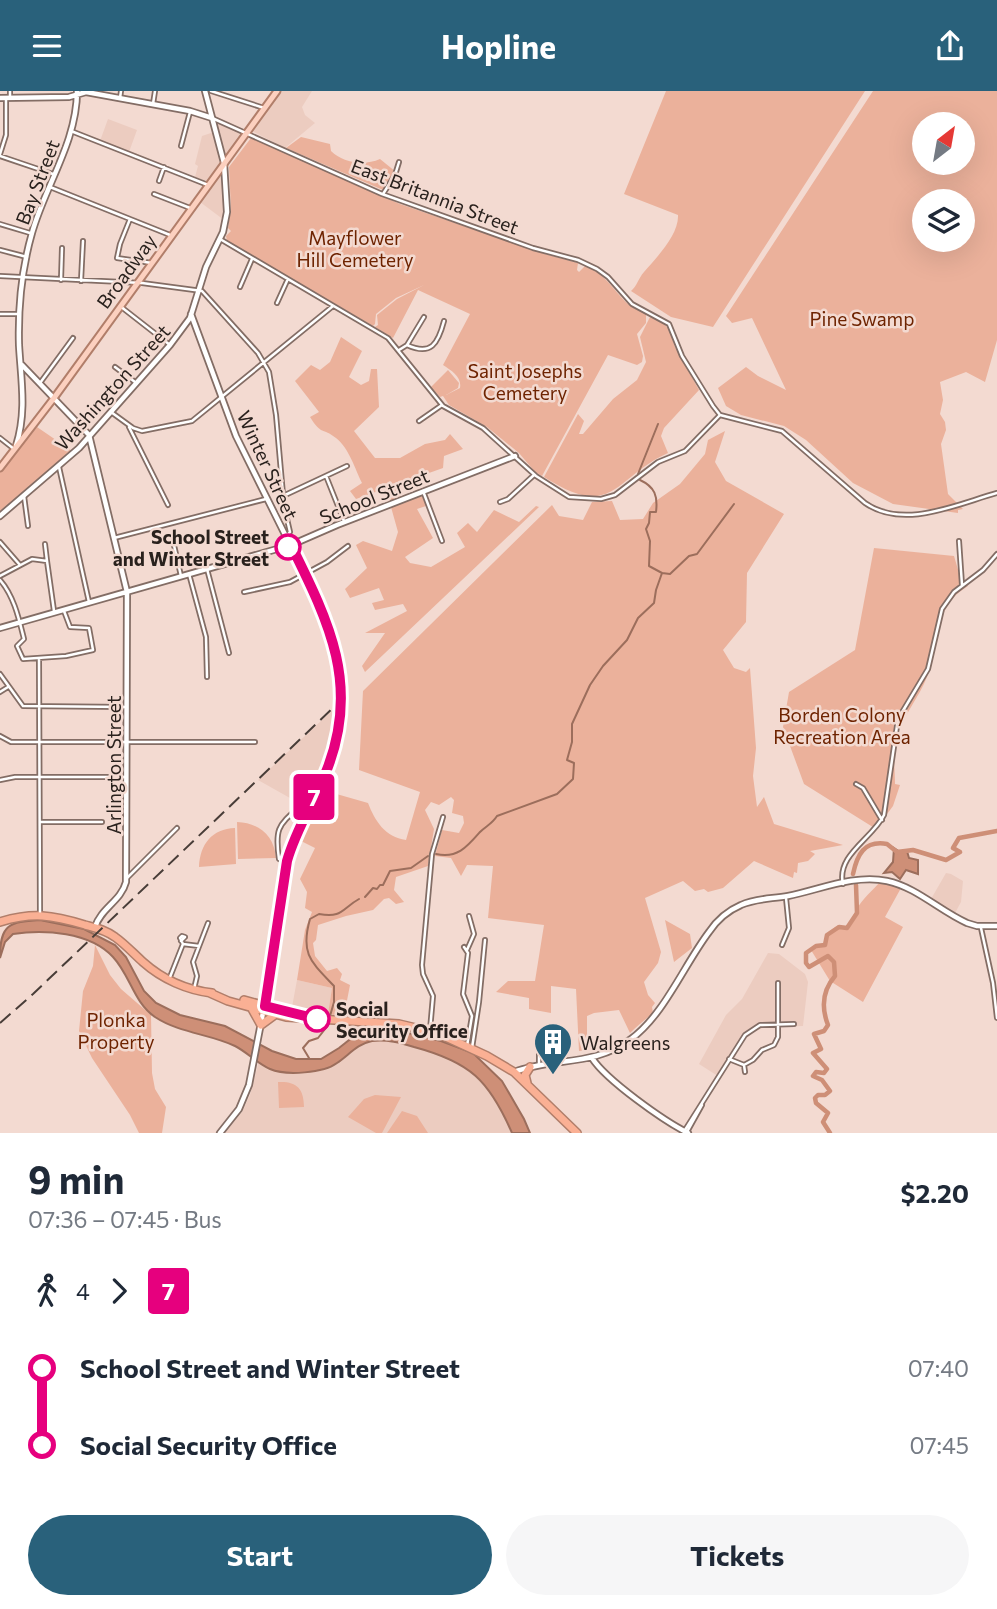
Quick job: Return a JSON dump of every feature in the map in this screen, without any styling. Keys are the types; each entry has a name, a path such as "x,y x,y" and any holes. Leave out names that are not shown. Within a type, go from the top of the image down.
{"highway":[{"path":"0,922 40,915 95,927 114,936 169,980 307,1018"},
{"path":"210,993 218,998 265,1008 276,1014 399,1024 430,1030 470,1047 514,1072 577,1133"},
{"path":"251,1007 261,1025 276,1014"},
{"path":"529,1087 525,1076 530,1067"}],"main road":[{"name":"Broadway","path":"0,468 54,398 276,91"}],"street":[{"path":"10,91 5,98 6,135 0,155 55,175"},
{"path":"120,98 121,91"},
{"path":"153,104 155,91"},
{"name":"Washington Street","path":"0,516 59,467 90,436 170,345 191,314 206,267 226,225 228,206 224,163 205,91"},
{"path":"211,91 264,108"},
{"name":"East Britannia Street","path":"5,98 69,97 86,92 190,111 247,132 383,194 533,248 573,258 600,271 636,307 668,324 682,356 712,407 720,415"},
{"name":"Bay Street","path":"14,450 23,406 19,344 27,257 32,234 71,131 77,93"},
{"path":"181,146 190,111"},
{"path":"71,131 208,185"},
{"path":"383,194 396,175 399,162"},
{"path":"159,181 164,167"},
{"path":"50,187 172,235"},
{"path":"154,194 191,208"},
{"path":"130,219 117,258 152,263"},
{"path":"0,223 32,234"},
{"path":"220,239 385,336 442,405 483,428 534,475 569,497 609,498 620,493 658,462 685,451 720,415 782,431 865,503 881,511 902,514 928,513 997,493"},
{"path":"81,281 83,241"},
{"path":"61,280 62,248"},
{"path":"0,250 27,257"},
{"path":"240,287 252,259"},
{"path":"0,276 199,289 264,360 270,375 283,496 290,532 286,537"},
{"path":"276,303 288,280"},
{"path":"120,306 170,345"},
{"path":"111,412 137,430 150,431 189,421 333,306"},
{"path":"0,314 21,314"},
{"name":"Winter Street","path":"191,314 236,436 325,614 335,644 340,680 338,730 331,758 287,861 265,1008 254,1061 243,1101 220,1133"},
{"path":"399,350 407,345 424,317"},
{"path":"407,345 421,350 432,347 439,337 444,321"},
{"path":"40,383 73,338"},
{"path":"22,365 90,436"},
{"path":"115,367 137,384"},
{"path":"419,421 442,405"},
{"path":"127,424 168,505"},
{"name":"Arlington Street","path":"90,436 127,591 127,879"},
{"path":"0,438 14,450"},
{"name":"School Street","path":"0,628 291,545 515,456"},
{"path":"283,496 347,466"},
{"path":"59,467 89,602"},
{"path":"500,502 508,499 534,475"},
{"path":"326,476 345,522"},
{"path":"423,491 442,541"},
{"path":"23,496 29,526"},
{"path":"114,538 266,499"},
{"path":"173,541 181,576"},
{"path":"959,541 962,585"},
{"path":"0,542 20,565"},
{"path":"45,544 54,611"},
{"path":"244,592 285,584 327,562 348,546"},
{"path":"843,884 841,874 848,858 882,820 887,803 898,719 928,669 942,609 952,594 983,570 997,554"},
{"path":"47,561 32,559 0,578 20,621 24,639 17,646 20,656 27,660 93,650 90,629 70,627 64,609"},
{"path":"206,569 229,653"},
{"path":"189,574 206,638 207,677"},
{"path":"39,659 40,915"},
{"path":"0,674 23,706 126,707"},
{"path":"0,692 8,687"},
{"path":"0,736 8,742 255,742"},
{"path":"0,780 127,777"},
{"path":"856,784 863,788 882,820"},
{"path":"287,861 279,859 279,826 299,808 309,807"},
{"path":"430,1030 433,996 422,965 432,853 443,817"},
{"path":"40,822 102,822"},
{"path":"95,927 101,915 121,895 127,879 177,828"},
{"path":"514,1072 592,1058 625,1043 645,1026 707,935 725,914 750,902 867,879 892,882 955,917 981,926 997,926"},
{"path":"782,946 789,928 786,896"},
{"path":"470,916 474,934 466,949 463,996 472,1016 470,1047"},
{"path":"194,989 197,976 193,962 208,923"},
{"path":"981,926 993,982 997,1017"},
{"path":"470,1047 479,1002 485,940"},
{"path":"169,980 182,943 199,946"},
{"path":"744,1065 762,1050 774,1045 778,1037 779,983"},
{"path":"592,1058 600,1069 657,1114 687,1132 742,1038 764,1024 794,1024"},
{"path":"539,1054 540,1064"},
{"path":"729,1059 744,1065"},
{"path":"514,1072 522,1066 551,1065"},
{"path":"744,1065 745,1072"}],"shaded area":[{"path":"281,91 312,91 302,107 305,115 315,123 285,148 252,131"},
{"path":"108,119 137,130 129,152 100,141"},
{"path":"216,121 241,132 226,154 224,153"},
{"path":"214,132 220,162 206,181 195,177 198,166 195,164 202,136"},
{"path":"221,174 226,206 224,220 200,202"},
{"path":"339,704 332,746 320,781 306,807 258,780"},
{"path":"894,848 900,852 907,851 909,858 918,860 918,874 906,870 900,879 892,872 884,873 893,862"},
{"path":"946,873 963,881 961,902 955,913 931,899"},
{"path":"40,920 84,929 115,945 126,957 144,991 156,1003 180,1015 225,1026 272,1051 296,1059 321,1059 358,1033 374,1028 441,1041 473,1053 502,1081 530,1133 512,1133 486,1086 464,1067 433,1053 394,1042 372,1041 323,1069 295,1073 277,1071 266,1067 235,1046 174,1027 155,1017 137,997 119,964 92,942 52,932 13,934 5,942 0,958 2,938 8,927 21,922"},
{"path":"768,953 779,954 805,974 808,982 803,1026 765,1027 753,1032 740,1044 721,1078 699,1064 726,1015 742,999"},
{"path":"297,980 332,988 328,1014 292,1007"},
{"path":"395,1039 464,1062 477,1074 504,1111 514,1133 225,1133 242,1112 250,1095 259,1061 272,1068 291,1072 371,1040"}],"green space":[{"path":"666,91 865,91 713,327 671,317 631,291 666,246 677,223 678,215 624,194"},
{"name":"Pine Swamp","path":"873,91 997,91 997,340 985,382 966,372 940,382 943,400 940,414 946,430 941,444 948,494 963,509 958,510 958,513 893,504 853,483 806,440 784,426 741,415 726,406 718,388 746,367 786,390 752,318 732,323 726,316"},
{"path":"301,137 330,144 331,151 348,161 367,162 380,159 396,172 383,190 286,148"},
{"path":"251,138 400,204 578,263 579,272 585,266 592,269 629,305 646,314 646,323 637,334 642,362 637,365 608,355 542,476 535,472 519,453 487,427 449,405 443,396 440,397 431,387 448,370 459,383 458,388 446,395 460,388 458,377 443,365 470,314 418,290 393,338 375,327 378,325 377,315 397,299 424,285 396,298 376,314 373,326 227,241 226,236 231,231 228,228 231,209 229,167"},
{"path":"650,317 661,321 669,329 675,347 699,390 664,428 661,436 668,453 612,491 600,496 585,496 567,490 544,477 578,414 584,421 579,434 583,434 613,399 637,380 646,362 640,337"},
{"path":"341,337 362,351 349,377 361,385 369,381 371,369 377,369 379,407 354,431 375,458 400,458 425,444 445,440 450,434 463,449 444,456 443,468 398,484 401,497 387,502 384,489 356,499 350,491 362,483 345,447 314,423 310,417 319,412 295,381 311,365 320,370 330,362"},
{"path":"37,427 72,451 0,513 0,472"},
{"path":"725,431 715,462 726,481 784,514 747,573 746,622 723,650 734,668 746,672 750,668 756,748 753,776 757,807 764,797 774,824 843,845 810,851 815,854 808,861 798,863 797,873 794,872 793,878 754,861 723,888 708,892 704,889 695,891 683,881 645,898 661,952 658,963 644,982 648,995 655,1003 652,1007 653,1013 630,1033 619,1010 587,1016 587,1050 579,1051 576,989 551,986 551,1013 529,1009 529,998 496,992 508,981 535,981 544,925 488,918 493,866 467,865 461,876 451,858 435,856 442,830 459,833 464,823 463,816 452,813 454,800 451,797 439,805 431,802 425,810 434,829 428,866 396,877 394,890 404,902 396,904 389,898 384,899 373,910 318,925 313,943 315,956 327,971 337,968 342,974 340,980 350,985 344,1016 328,1014 332,988 297,980 305,930 312,912 305,908 307,892 300,879 315,848 299,840 326,791 368,803 374,816 387,832 406,840 420,792 359,770 363,691 552,505 559,516 583,520 592,502 612,501 620,520 643,519 653,503 680,484 705,454 708,440"},
{"path":"422,496 426,506 417,509 433,538 405,557 410,563 431,567 465,547 457,533 468,523 477,532 494,510 519,522 536,506 539,507 365,672 362,666 385,633 365,633 407,611 403,604 375,610 372,603 384,600 379,588 350,598 345,589 367,568 356,545 363,541 392,551 398,532 391,507"},
{"name":"Borden Colony Recreation Area","path":"874,548 954,556 959,573 968,586 956,595 942,616 932,664 895,741 895,784 900,785 893,806 876,829 804,784 783,727 789,692 855,650"},
{"path":"237,822 252,825 264,832 272,843 276,858 238,859"},
{"path":"235,828 236,864 199,867 202,851 209,839 220,831"},
{"path":"880,882 901,888 885,917 903,927 863,1002 830,981 811,950 823,945 828,933 838,925 845,928 862,902"},
{"path":"665,920 690,934 692,948 674,962"},
{"name":"Plonka Property","path":"95,945 110,975 121,989 151,1015 152,1073 155,1089 166,1107 162,1133 139,1133 92,1058 79,1031 83,991 93,966"},
{"path":"278,1082 298,1087 304,1107 279,1108"},
{"path":"375,1095 401,1097 382,1133 376,1133 348,1117 364,1099"},
{"path":"402,1111 417,1116 428,1133 387,1133"}],"waterway":[{"path":"638,474 658,424"},
{"path":"640,480 652,489 656,497 656,512 650,512 646,529 650,541 649,566 662,573"},
{"path":"436,854 450,855 461,851 497,816 557,794 573,779 574,763 567,760 572,742 572,724 590,685 627,640 638,618 654,603 662,573 670,574 689,556 697,554 734,504"},
{"path":"853,874 859,855 873,844 887,844 897,852 913,850 946,860 960,852 953,848 959,838 997,831"},
{"path":"365,897 373,888 377,889 383,885 390,871 411,868 428,856"},
{"path":"830,1133 823,1122 828,1113 816,1103 815,1098 830,1091 822,1080 813,1076 816,1072 824,1073 827,1069 813,1053 821,1049 814,1034 824,1031 828,1025 824,999 827,987 835,976 834,962 828,956 809,967 806,953 816,946 825,945 827,935 839,927 847,928 857,913 856,885"},
{"path":"330,1016 334,1002 334,986 310,957 306,941 307,931 310,919 319,914 337,914 359,899"},
{"path":"309,1058 303,1048 309,1041 318,1038 329,1024"}],"railway":[{"path":"0,1023 336,705"}],"bus line":[{"name":"7","path":"288,547 291,545 325,614 337,652 341,694 338,730 331,758 287,861 265,1006 317,1019"}],"place":[{"name":"School Street and Winter Street","path":"288,547"},
{"name":"Social Security Office","path":"317,1019"},
{"name":"Walgreens","path":"553,1076"}],"park label":[{"name":"Mayflower Hill Cemetery","path":"355,248"},
{"name":"Saint Josephs Cemetery","path":"525,381"}]}
